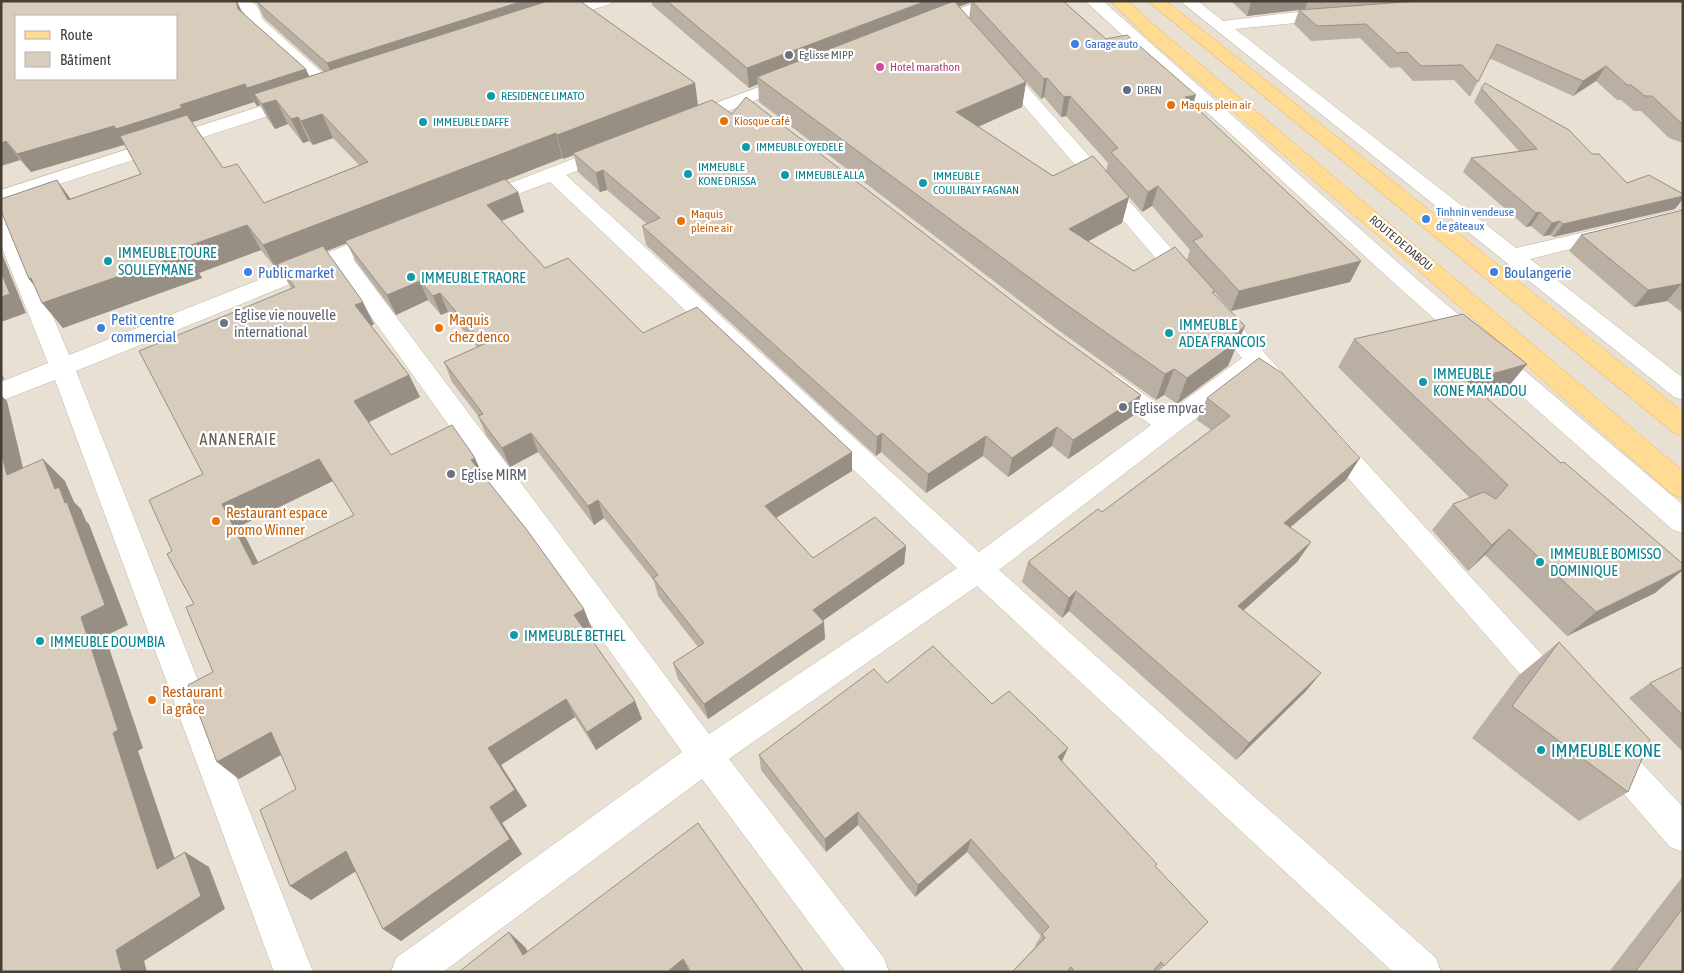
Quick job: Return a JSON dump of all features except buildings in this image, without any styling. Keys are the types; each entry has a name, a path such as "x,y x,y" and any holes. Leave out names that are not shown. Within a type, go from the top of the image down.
{"main road":[{"name":"ROUTE DE DABOU","path":"1118,1 1156,36 1426,264 1683,487"},
{"path":"1156,1 1683,426"}],"street":[{"path":"240,1 252,10 254,21 331,90"},
{"path":"536,23 578,5 604,1"},
{"path":"909,34 969,32 994,1"},
{"path":"1093,1 1420,294 1683,522"},
{"path":"1188,1 1683,391"},
{"path":"1222,26 1305,16 1349,14"},
{"path":"969,32 1257,359 1570,708"},
{"path":"670,127 749,105 807,74"},
{"path":"1,197 350,84"},
{"path":"460,210 625,145"},
{"path":"553,174 978,569 1422,972"},
{"path":"1512,256 1683,215"},
{"path":"1,218 62,367 294,972"},
{"path":"1,392 404,231"},
{"path":"339,256 705,756 870,972"},
{"path":"410,972 705,756 978,569 1257,359"},
{"path":"1089,367 1169,426"},
{"path":"1596,737 1683,834"}],"shaded area":[{"path":"1,1 1683,1 1683,972 1,972"}],"place":[{"name":"Garage auto","path":"1075,44"},
{"name":"Eglisse MIPP","path":"789,55"},
{"name":"Hotel marathon","path":"880,67"},
{"name":"DREN","path":"1127,90"},
{"name":"RESIDENCE LIMATO","path":"491,96"},
{"name":"Maquis plein air","path":"1171,105"},
{"name":"Kiosque café","path":"724,121"},
{"name":"IMMEUBLE DAFFE","path":"423,122"},
{"name":"IMMEUBLE OYEDELE","path":"746,147"},
{"name":"IMMEUBLE KONE DRISSA","path":"688,174"},
{"name":"IMMEUBLE ALLA","path":"785,175"},
{"name":"IMMEUBLE COULIBALY FAGNAN","path":"923,183"},
{"name":"Tinhnin vendeuse de gâteaux","path":"1426,219"},
{"name":"Maquis pleine air","path":"681,221"},
{"name":"IMMEUBLE TOURE SOULEYMANE","path":"108,261"},
{"name":"Public market","path":"248,272"},
{"name":"Boulangerie","path":"1494,272"},
{"name":"IMMEUBLE TRAORE","path":"411,277"},
{"name":"Eglise vie nouvelle international","path":"224,323"},
{"name":"Petit centre commercial","path":"101,328"},
{"name":"Maquis chez denco","path":"439,328"},
{"name":"IMMEUBLE ADEA FRANCOIS","path":"1169,333"},
{"name":"IMMEUBLE KONE MAMADOU","path":"1423,382"},
{"name":"Eglise mpvac","path":"1123,407"},
{"name":"Eglise MIRM","path":"451,474"},
{"name":"Restaurant espace promo Winner","path":"216,521"},
{"name":"IMMEUBLE BOMISSO DOMINIQUE","path":"1540,562"},
{"name":"IMMEUBLE BETHEL","path":"514,635"},
{"name":"IMMEUBLE DOUMBIA","path":"40,641"},
{"name":"Restaurant la grâce","path":"152,700"},
{"name":"IMMEUBLE KONE","path":"1541,750"}],"district":[{"name":"ANANERAIE","path":"238,439"}]}
